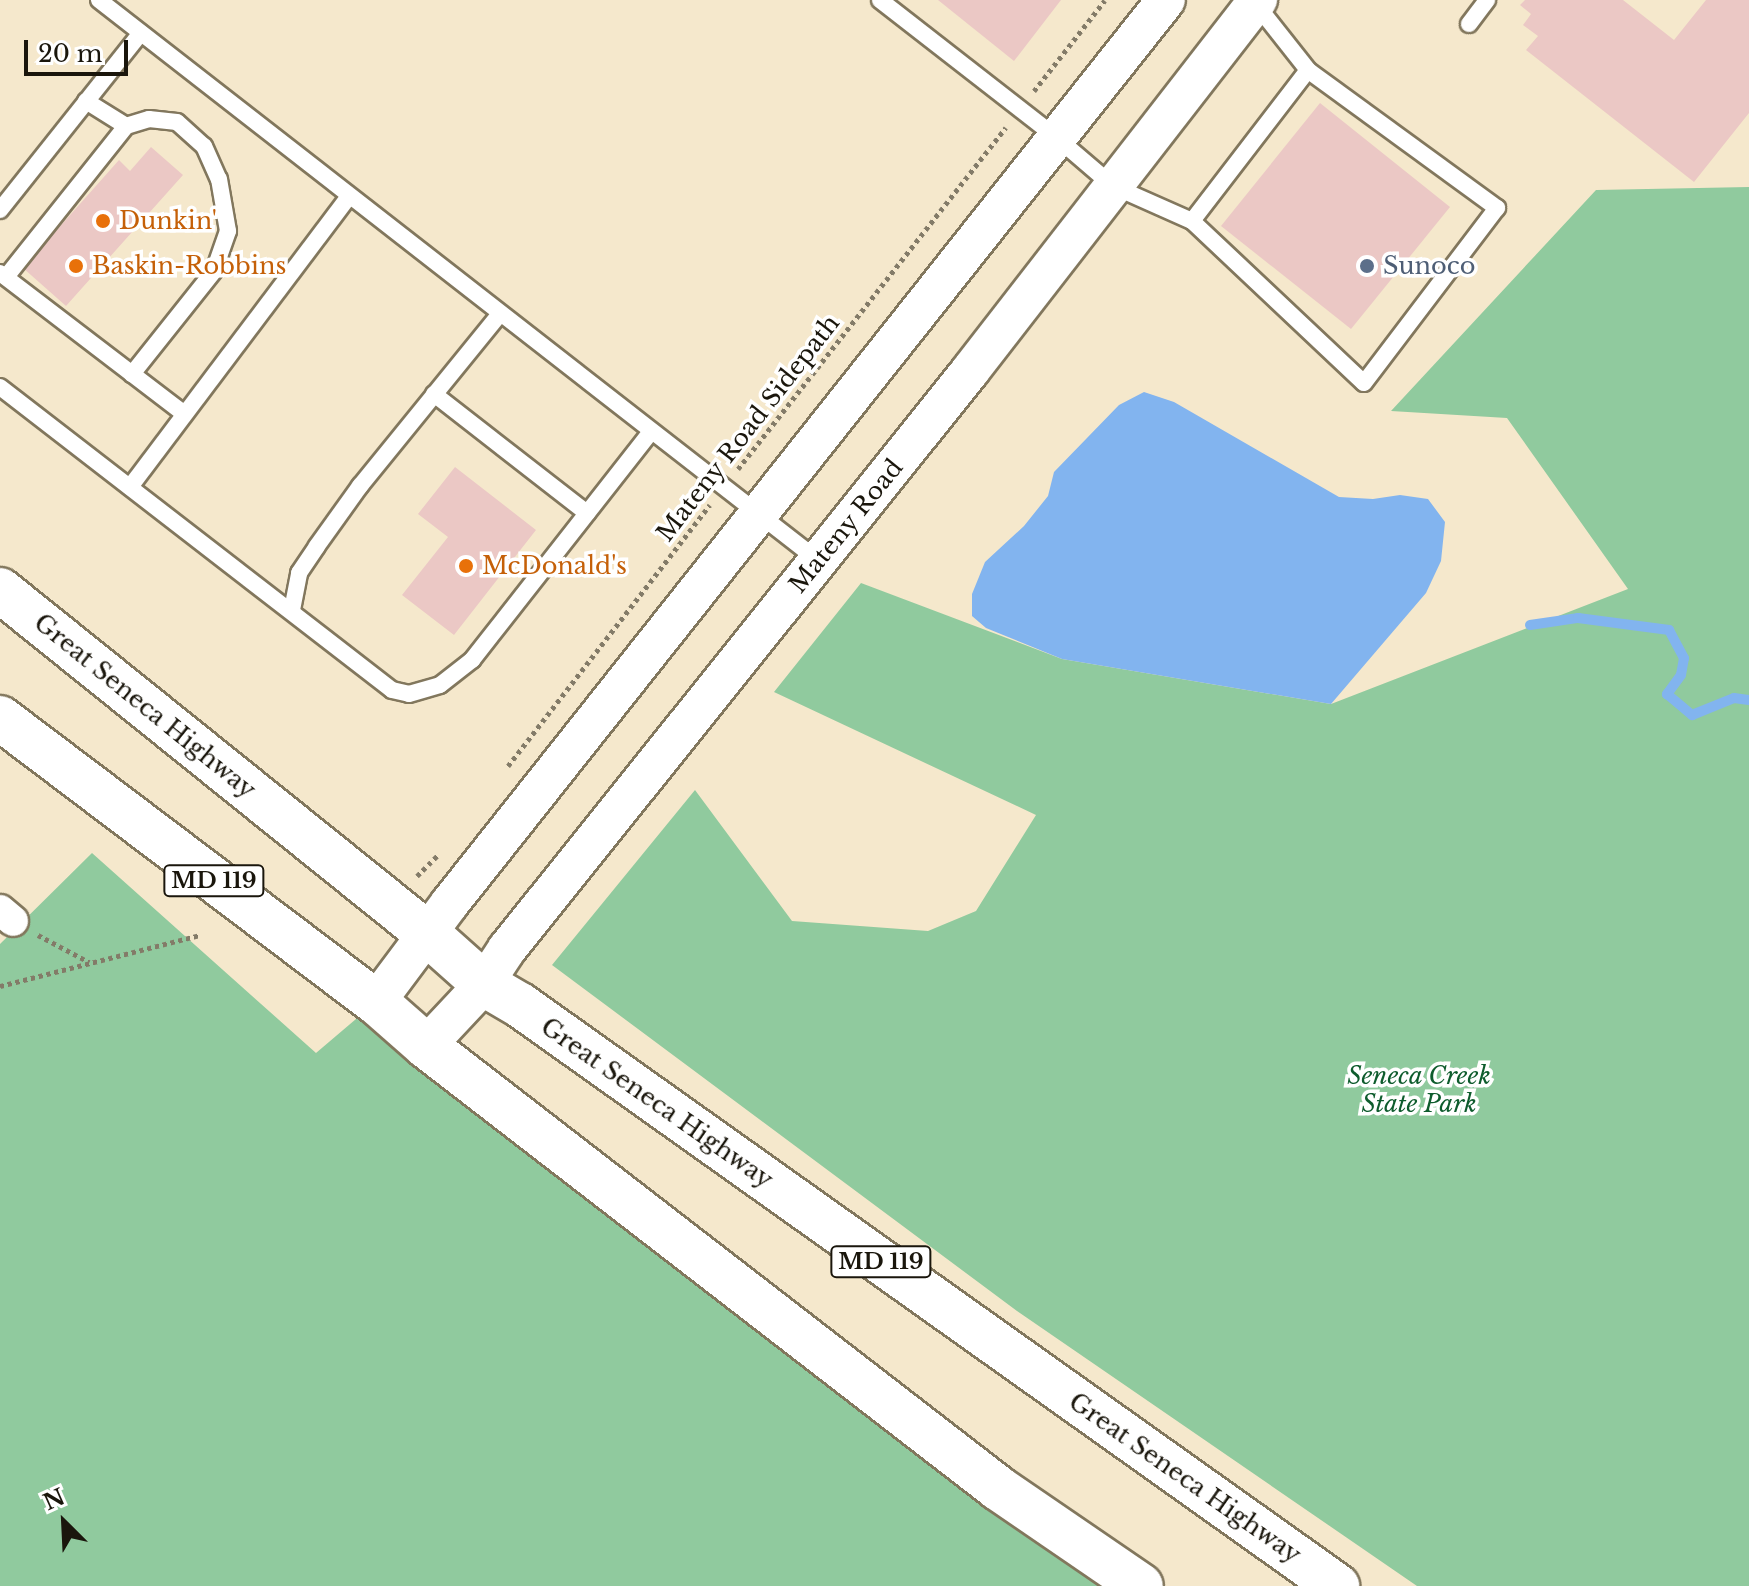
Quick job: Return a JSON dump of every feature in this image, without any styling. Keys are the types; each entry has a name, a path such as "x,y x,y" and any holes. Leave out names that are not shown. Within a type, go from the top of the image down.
{"main road":[{"name":"Great Seneca Highway","path":"0,590 429,935 484,984 520,1005 1337,1586"},
{"name":"MD 119","path":"0,718 376,1002 426,1046 998,1488 1141,1586"}],"street":[{"path":"376,1002 450,903 1166,0"},
{"name":"Mateny Road","path":"426,1046 484,984 507,949 819,561 1256,1"}],"lane":[{"path":"99,0 757,516 819,561"},
{"path":"880,0 1057,138 1113,186 1192,221 1364,383 1497,208 1308,70 1256,1"},
{"path":"1469,24 1487,0"},
{"path":"0,210 141,33"},
{"path":"1192,221 1308,70"},
{"path":"86,101 126,126"},
{"path":"132,374 214,271 228,231 219,179 204,146 177,122 149,119 126,126 3,275 132,374 183,413"},
{"path":"130,487 349,196"},
{"path":"292,610 299,573 317,546 360,486 500,314"},
{"path":"0,387 392,690 409,694 440,685 472,660 651,432"},
{"path":"434,394 587,513"}],"path":[{"name":"Mateny Road Sidepath","path":"504,771 1105,0"},
{"path":"417,876 446,847"},
{"path":"6,915 91,963"},
{"path":"0,986 200,935"}],"green space":[{"name":"Seneca Creek State Park","path":"1749,187 1749,1586 1417,1586 1017,1311 552,965 695,790 792,921 928,931 976,911 1036,815 774,692 861,583 1062,659 1331,704 1628,589 1507,418 1391,411 1596,190"},
{"path":"92,853 316,1053 376,1002 1161,1586 0,1586 0,944"}],"water":[{"path":"1144,392 1174,402 1339,497 1373,499 1400,495 1428,499 1445,522 1441,561 1426,593 1331,704 1062,659 986,628 972,616 972,594 985,562 1024,526 1048,496 1054,472 1119,405"}],"building":[{"path":"938,0 1061,0 1014,61"},
{"path":"1525,0 1623,0 1674,40 1706,0 1749,0 1749,113 1694,182 1526,50 1538,36 1523,25 1531,14 1520,5"},
{"path":"1320,103 1450,207 1351,329 1221,226"},
{"name":"Dunkin'","path":"151,147 183,175 66,306 23,268 119,160 130,171"},
{"name":"McDonald's","path":"455,467 536,530 454,635 402,595 448,537 418,514"}],"waterway":[{"path":"1530,625 1578,618 1669,630 1684,658 1681,675 1667,694 1692,715 1734,698 1749,700"}],"place":[{"name":"Dunkin'","path":"103,221"},
{"name":"Baskin-Robbins","path":"76,266"},
{"name":"Sunoco","path":"1367,266"},
{"name":"McDonald's","path":"466,566"}]}
